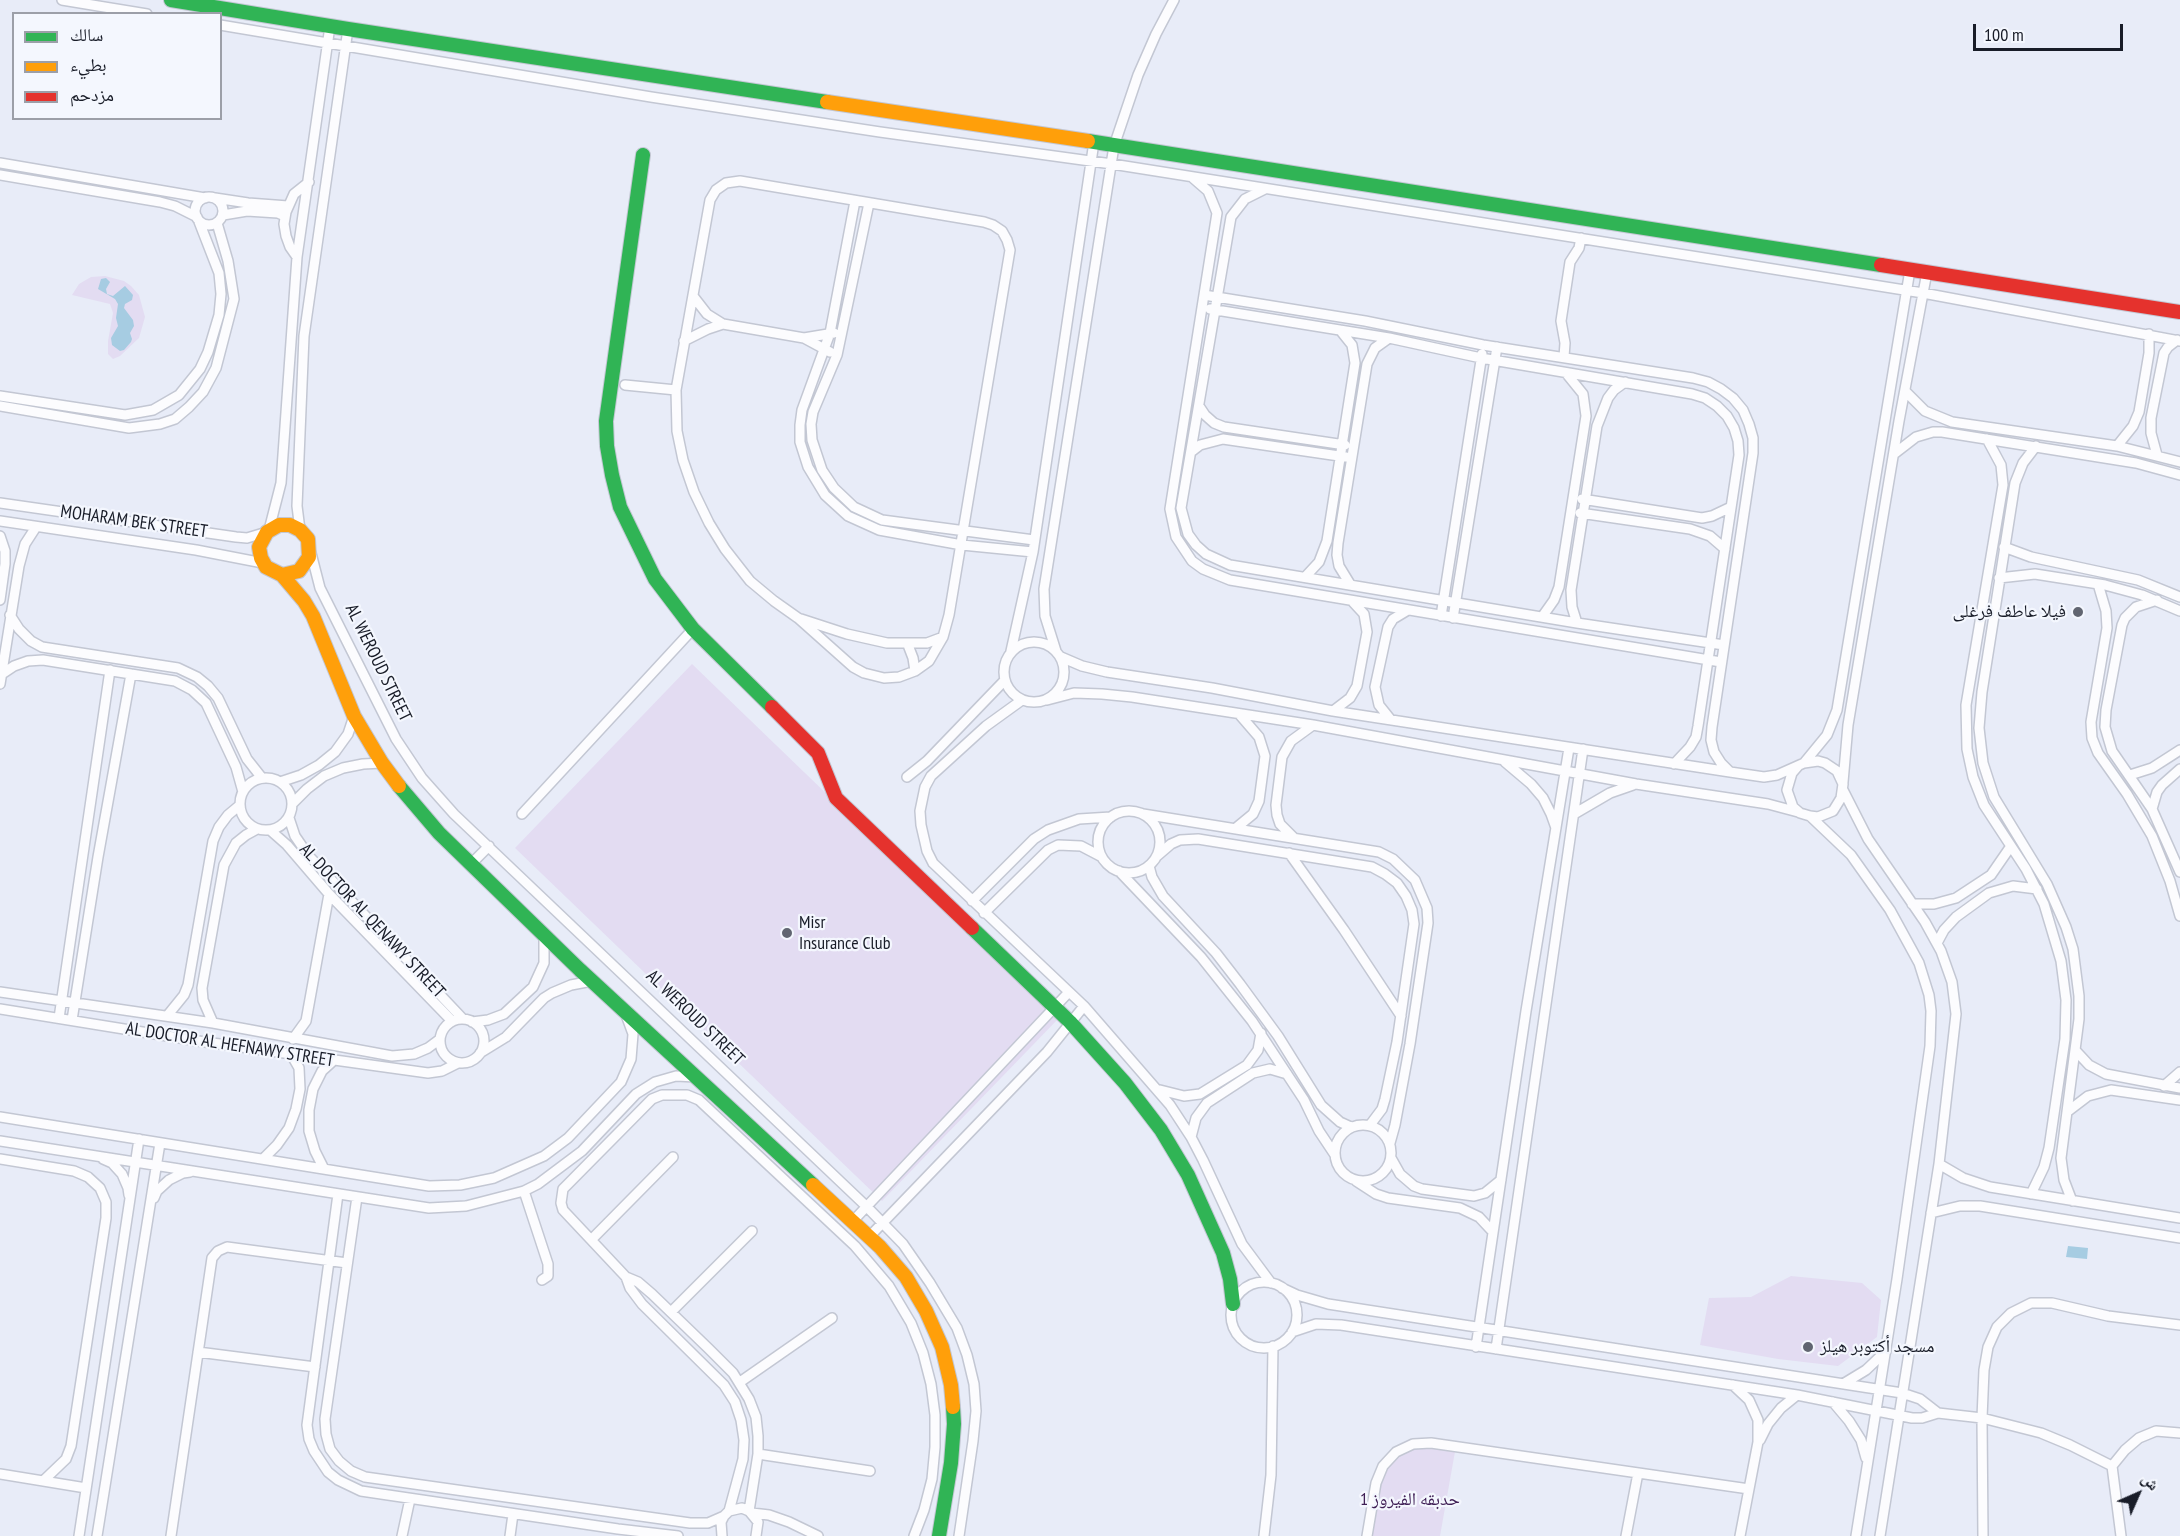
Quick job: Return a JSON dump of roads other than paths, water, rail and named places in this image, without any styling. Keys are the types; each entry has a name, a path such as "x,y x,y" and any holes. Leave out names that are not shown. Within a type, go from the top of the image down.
{"street":[{"path":"62,0 135,12"},
{"path":"171,0 2180,312"},
{"path":"1047,700 1059,689 1065,673 1045,616 1044,589 1114,146 1138,75 1174,0"},
{"path":"222,25 880,132 1112,164 1581,238 1906,291 2179,340"},
{"path":"268,531 284,525 300,530 308,539 310,551 304,567 294,574 282,575 271,571 263,563 260,547 268,531 281,483 297,257 330,26"},
{"path":"300,530 297,506 304,336 348,29"},
{"path":"651,96 654,75"},
{"path":"1094,142 1033,552 1011,651 1004,665 1005,680 1011,692 1022,700 1034,703 1074,693 1102,693 1313,725 1565,772 1768,804 1810,816 1818,817 1833,811 1841,798 1843,787 1848,725 1927,272"},
{"path":"643,155 606,421 612,475 620,507 637,545 655,579 693,629 812,746 823,761 832,792 841,805 1070,1022 1125,1083 1161,1130 1177,1154 1199,1197 1223,1253 1230,1279 1233,1304 1232,1322 1240,1337 1255,1346 1273,1346 1292,1332 1316,1324 1328,1323 1797,1395 1899,1416 1916,1418 1938,1413 1982,1418 2041,1433 2112,1467"},
{"path":"0,163 209,198 258,205 288,206"},
{"path":"0,175 160,202 175,206 198,218 203,224 210,225 217,223 223,215 223,208 219,201 209,198"},
{"path":"1191,176 1208,191 1217,213 1170,509 1171,524 1176,537 1192,561 1216,576 1352,601 1721,662"},
{"path":"740,181 855,201 993,225 1002,231 1008,240 1010,250 949,615 943,637 933,655 915,671 899,677 884,678 864,673 853,667 798,618 774,602 750,580 725,549 709,523 694,492 683,460 677,431 676,390 710,200 716,190 726,183 740,181"},
{"path":"297,257 285,236 285,216 294,194 309,182"},
{"path":"1266,188 1245,199 1231,217 1181,508 1186,528 1196,545 1211,557 1230,565 1724,645"},
{"path":"0,396 125,415 139,414 165,405 179,395 200,369 208,352 219,315 221,294 219,273 198,218 197,206 209,198"},
{"path":"855,201 830,333 802,410 800,425 803,453 808,467 825,495 848,516 879,530 962,545 1033,552"},
{"path":"869,203 843,334 837,355 813,412 811,424 822,470 834,488 854,507 882,520 1034,540"},
{"path":"223,215 246,211 278,213 285,216"},
{"path":"0,406 129,428 145,427 175,418 189,407 203,392 216,368 234,298 228,261 217,223"},
{"path":"1564,357 1565,343 1561,321 1570,262 1579,248 1581,238"},
{"path":"1800,813 1793,807 1787,790 1792,773 1827,735 1837,710 1910,270"},
{"path":"1204,295 1365,321 1483,345 1693,378 1708,382 1733,398 1743,410 1751,430 1753,453 1711,740 1720,763 1730,772"},
{"path":"693,296 707,314 723,324 804,338 830,333 843,334"},
{"path":"1202,308 1389,338 1494,361 1692,394 1705,398 1717,406 1727,416 1737,434 1739,455 1696,737 1674,764"},
{"path":"684,341 723,324"},
{"path":"1306,576 1319,562 1327,541 1354,363 1352,345 1340,330"},
{"path":"2117,446 2133,426 2139,412 2149,353 2149,334"},
{"path":"804,338 824,351 837,355"},
{"path":"1350,584 1339,566 1337,555 1352,458 1367,364 1375,348 1389,338"},
{"path":"2157,455 2151,432 2151,418 2164,353 2168,346 2179,340"},
{"path":"1441,616 1483,345"},
{"path":"1453,618 1497,347"},
{"path":"1577,623 1572,607 1571,590 1600,417 1614,390 1629,383 1636,369"},
{"path":"1542,617 1551,606 1559,587 1585,426 1586,405 1583,394 1566,372"},
{"path":"625,385 676,390"},
{"path":"1905,391 1925,411 1952,422 2117,446 2180,462"},
{"path":"179,395 189,407"},
{"path":"165,405 172,410 175,418"},
{"path":"1199,406 1214,423 1224,427 1354,447"},
{"path":"1737,434 1751,430"},
{"path":"1894,454 1916,437 1933,432 2136,463 2180,475"},
{"path":"1191,452 1200,445 1223,439 1352,458"},
{"path":"1987,439 1997,456 2002,485 1967,698 1966,734 1970,763 1978,791 1991,817 2037,889 2051,923 2061,961 2066,1019 2047,1158 2041,1177 2031,1194"},
{"path":"2036,446 2023,463 2015,483 1980,710 1980,746 1994,797 2048,884 2073,949 2079,996 2076,1051 2061,1158 2064,1180 2072,1201"},
{"path":"1574,498 1702,518 1731,507"},
{"name":"MOHARAM BEK STREET","path":"0,503 236,537 247,538 268,531"},
{"path":"1571,512 1690,529 1710,536 1725,549"},
{"name":"MOHARAM BEK STREET","path":"0,521 196,550 263,563"},
{"path":"0,684 19,566 25,544 36,527"},
{"path":"0,536 5,551 0,600"},
{"path":"2004,547 2031,557 2138,580 2180,597"},
{"name":"AL WEROUD STREET","path":"310,551 320,588 396,739 430,787 454,814 866,1206 903,1244 930,1283 957,1328 974,1384 976,1412 958,1536"},
{"path":"5,564 19,566"},
{"path":"1999,579 2035,574 2098,584 2157,600 2180,611"},
{"path":"282,575 294,587 313,616 354,716 382,763 408,799 439,833 544,935 869,1237 906,1277 926,1311 942,1347 951,1385 954,1424 951,1464 939,1536"},
{"path":"2098,584 2106,611 2107,628 2091,722 2092,738 2098,753 2127,794 2151,836 2170,881 2180,916"},
{"path":"2157,600 2136,607 2125,618 2104,718 2109,743 2151,809 2180,872"},
{"path":"1333,711 1350,698 1357,686 1367,632 1364,614 1352,601"},
{"path":"1391,720 1379,705 1375,687 1388,627 1394,619 1408,610"},
{"path":"10,615 19,629 31,641 42,647 178,668 196,677 218,698 247,759 262,778"},
{"path":"798,618 887,644 927,643 943,637"},
{"path":"522,814 693,629"},
{"path":"836,652 840,641 847,634"},
{"path":"1011,651 1030,642 1044,643 1058,654 1082,666 1107,672 1212,688 1333,711 1674,764 1764,777 1777,775 1810,761 1825,763 1837,771 1868,839 1937,943 1952,982 1956,1014 1931,1213 1880,1536"},
{"path":"908,645 915,671"},
{"path":"2,674 28,661 43,660 146,675 175,681 192,690 206,703 236,767 243,792 240,805 245,819 257,829"},
{"path":"146,675 148,663"},
{"path":"59,1018 110,670"},
{"path":"72,1020 131,674"},
{"path":"907,777 927,761 1005,680"},
{"path":"1022,700 986,726 931,776 922,798 921,825 927,851 933,863 1084,1006 1158,1089 1191,1137 1242,1244 1271,1283"},
{"path":"1236,828 1252,814 1259,801 1265,756 1259,737 1240,715"},
{"path":"280,782 310,771 335,752 348,734 354,716"},
{"path":"1294,838 1280,824 1277,815 1276,805 1282,757 1298,735 1313,725"},
{"path":"1476,1347 1526,1011 1569,748"},
{"path":"1496,1349 1583,749"},
{"path":"2130,775 2152,768 2180,750"},
{"path":"1503,761 1518,771 1537,791 1551,814 1557,830"},
{"path":"292,804 324,776 343,768 382,763"},
{"path":"2151,809 2162,784 2180,769"},
{"path":"213,1023 202,1000 202,988 224,865 236,843 246,835 257,829 270,830 283,824 289,818 292,804 291,796 280,782 271,778 254,781 243,792"},
{"path":"1574,814 1604,795 1636,784"},
{"path":"167,1016 184,995 188,985 213,841 228,814 240,805"},
{"path":"972,901 1034,839 1048,830 1079,819 1111,817 1124,811 1379,852 1393,859 1415,880 1427,908 1427,939 1403,1085 1390,1143 1391,1158 1406,1180 1422,1189 1474,1196 1485,1193 1501,1180"},
{"path":"1143,814 1159,832 1160,848 1157,856"},
{"path":"1810,816 1851,855 1900,925 1919,963 1929,995 1931,1011 1930,1046 1886,1351 1856,1536"},
{"path":"1111,817 1101,828 1099,835 1098,842 1102,857 1106,863 1119,871 1201,957 1260,1032 1304,1100 1319,1131 1335,1155 1339,1169 1376,1194 1388,1198 1460,1208 1479,1217 1493,1232"},
{"name":"AL DOCTOR AL QENAWY STREET","path":"289,818 296,836 308,855 468,1021"},
{"name":"AL DOCTOR AL QENAWY STREET","path":"270,830 287,845 329,894 452,1022"},
{"path":"1119,871 1135,873 1149,866 1171,844 1189,838 1372,867 1397,884 1412,910 1414,924 1401,1016 1385,1099 1382,1109 1370,1125"},
{"path":"984,912 1047,850 1058,845 1081,846 1102,857"},
{"path":"472,863 489,846"},
{"path":"1912,904 1934,904 1956,898 1991,875 2011,846"},
{"path":"1288,853 1344,930 1401,1016"},
{"path":"1149,866 1156,887 1240,984 1278,1036 1321,1105 1340,1122 1351,1127 1370,1125 1382,1132 1390,1143"},
{"path":"1937,943 1944,930 1956,917 1989,893 2013,886 2037,889"},
{"path":"293,1039 306,1021 329,894"},
{"path":"544,935 544,963 533,987 504,1014 488,1020 452,1022 444,1028 440,1039 444,1055 453,1062 472,1061 480,1053 506,1037 544,998 571,985 592,981"},
{"name":"AL DOCTOR AL HEFNAWY STREET","path":"0,992 213,1023 399,1057 421,1052 440,1039"},
{"path":"852,1222 1069,992"},
{"path":"869,1237 1047,1052 1084,1006"},
{"name":"AL DOCTOR AL HEFNAWY STREET","path":"0,1009 198,1041 428,1073 442,1071 458,1063"},
{"path":"0,1117 429,1186 460,1185 494,1178 544,1156 568,1138 621,1082 631,1059 633,1034 625,1012"},
{"path":"198,1041 200,1021"},
{"path":"468,1021 482,1034 483,1044 480,1053"},
{"path":"1158,1089 1184,1096 1200,1094 1247,1065 1258,1050 1260,1032"},
{"path":"2076,1051 2089,1065 2106,1074 2180,1088"},
{"path":"263,1159 283,1136 296,1109 300,1089 300,1068 291,1054"},
{"path":"324,1169 309,1131 309,1110 313,1089 322,1071 333,1061"},
{"path":"1191,1137 1196,1118 1207,1103 1253,1073 1270,1069 1287,1074"},
{"path":"2164,1086 2180,1072"},
{"path":"0,1141 429,1208 466,1206 524,1191 538,1184 582,1151 636,1094 655,1082 676,1076 696,1077"},
{"path":"2067,1112 2088,1096 2111,1090 2180,1100"},
{"path":"722,1536 720,1529 743,1459 744,1440 735,1402 724,1385 642,1304 630,1288 626,1277 563,1210 561,1196 563,1189 652,1099 674,1094 687,1095 699,1100 855,1246 884,1279 911,1323 931,1384 935,1415 932,1479 914,1536"},
{"path":"1335,1155 1340,1136 1351,1127"},
{"path":"79,1536 139,1139"},
{"path":"97,1536 160,1143"},
{"path":"99,1156 112,1163 122,1174 128,1188 130,1203"},
{"path":"592,1239 673,1157"},
{"path":"1356,1181 1372,1181 1379,1177 1385,1172 1391,1158"},
{"path":"0,1159 74,1171 88,1177 100,1188 106,1202 106,1218 71,1446 66,1460 43,1481"},
{"path":"1938,1164 1976,1184 2180,1218"},
{"path":"150,1205 158,1191 169,1180 183,1173 199,1172"},
{"path":"524,1191 548,1264 548,1276 542,1280"},
{"path":"338,1194 307,1425 309,1440 320,1462 338,1480 361,1491 513,1514 617,1533 678,1536"},
{"path":"357,1197 325,1419 330,1449 351,1471 377,1479 690,1523 708,1523 742,1508 789,1522 819,1536"},
{"path":"1931,1213 1960,1206 1980,1206 2180,1238"},
{"path":"671,1312 752,1231"},
{"path":"171,1536 212,1258 218,1251 227,1247 236,1247 347,1263"},
{"path":"626,1277 638,1282 709,1349 740,1382 749,1399 756,1417 758,1454 751,1512 758,1522 756,1536"},
{"path":"1233,1304 1239,1293 1248,1286 1259,1282 1271,1283 1305,1298 1328,1304 1902,1393 1920,1399 1938,1413"},
{"path":"1282,1288 1288,1293 1296,1308 1292,1332"},
{"path":"1983,1536 1984,1370 1988,1347 1997,1327 2011,1312 2031,1303 2052,1303 2108,1316 2180,1325"},
{"path":"322,1317 339,1320"},
{"path":"740,1382 832,1318"},
{"path":"1264,1536 1272,1465 1273,1346"},
{"path":"699,1359 709,1349"},
{"path":"1842,1384 1866,1370 1886,1351"},
{"path":"198,1352 315,1367"},
{"path":"1732,1385 1749,1400 1758,1420 1758,1442 1740,1536"},
{"path":"1758,1442 1768,1424 1781,1408 1797,1395"},
{"path":"1833,1402 1849,1420 1861,1440 1867,1461"},
{"path":"2121,1536 2112,1467 2125,1450 2139,1438 2156,1431 2180,1433"},
{"path":"1367,1536 1376,1483 1383,1466 1396,1452 1413,1444 1431,1443 1749,1489"},
{"path":"758,1454 870,1471"},
{"path":"90,1463 107,1466"},
{"path":"1626,1536 1638,1473"},
{"path":"0,1474 86,1488"},
{"path":"402,1536 410,1499"},
{"path":"510,1536 513,1514"}],"water":[{"path":"106,278 110,282 106,289 107,294 113,296 125,286 133,295 132,300 125,304 124,308 133,320 134,326 130,333 132,339 124,350 120,351 112,345 111,338 118,326 116,318 118,304 115,299 98,289 101,279"},
{"path":"2068,1246 2088,1248 2087,1259 2066,1257"}],"place":[{"name":"فيلا عاطف فرغلى","path":"2078,612"},
{"name":"Misr Insurance Club","path":"787,933"},
{"name":"مسجد أكتوبر هيلز","path":"1808,1347"}],"park label":[{"name":"حدبقه الفيروز 1","path":"1410,1500"}]}
